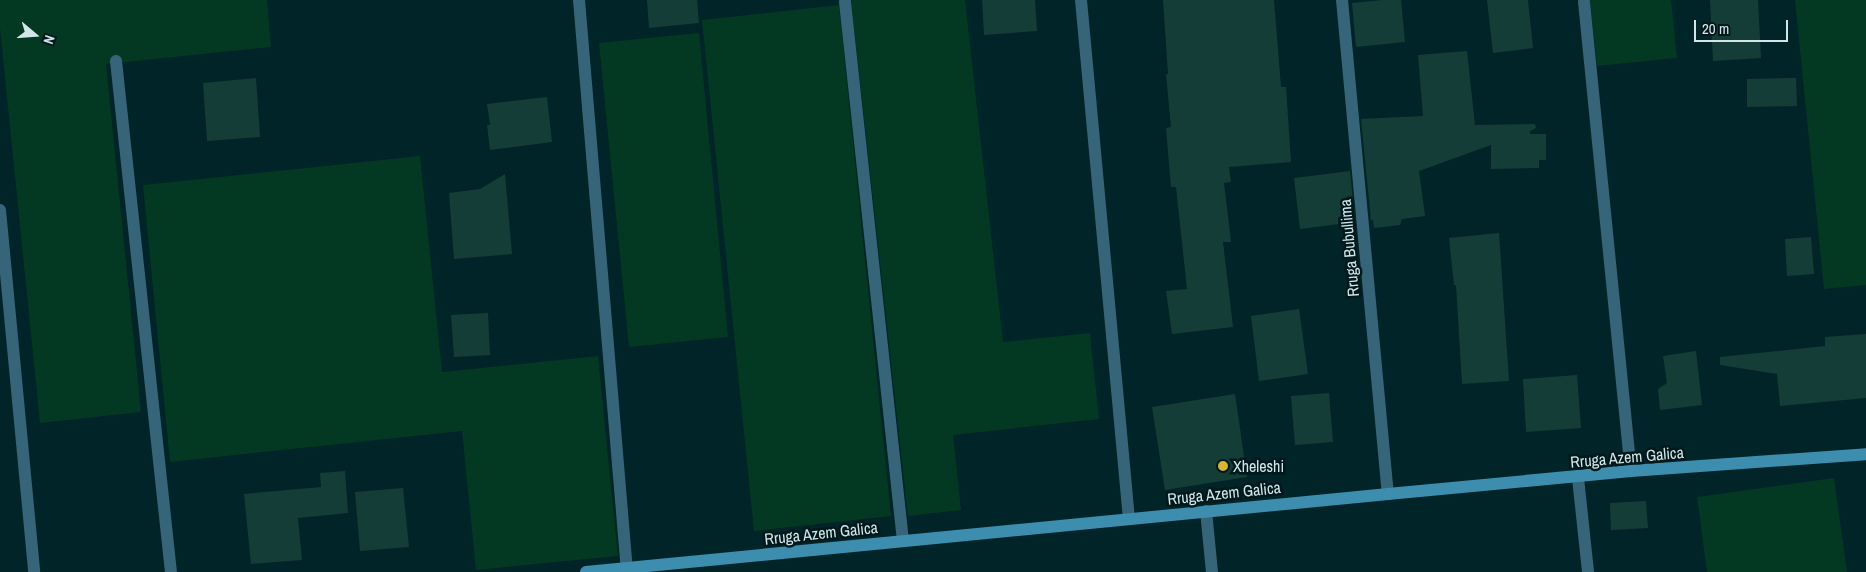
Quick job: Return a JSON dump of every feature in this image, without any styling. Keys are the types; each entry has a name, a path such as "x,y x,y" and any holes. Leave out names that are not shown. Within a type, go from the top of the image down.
{"street":[{"path":"579,0 627,570"},
{"path":"1082,0 1129,519"},
{"name":"Rruga Bubullima","path":"1342,0 1388,494"},
{"path":"845,2 903,541"},
{"path":"1584,2 1631,471"},
{"path":"116,62 171,572"},
{"path":"0,210 34,572"},
{"name":"Rruga Azem Galica","path":"586,572 627,570 1206,511 1578,478 1631,471 1866,454"},
{"path":"1578,478 1588,572"},
{"path":"1206,511 1212,572"}],"green space":[{"path":"0,0 267,0 271,47 106,64 141,412 40,423 0,28"},
{"path":"851,0 965,0 1003,342 1090,333 1099,419 953,435 961,510 908,516"},
{"path":"1590,0 1671,0 1677,58 1597,66"},
{"path":"1795,0 1866,0 1866,285 1824,289"},
{"path":"839,5 891,516 754,531 702,20"},
{"path":"699,33 728,337 629,347 599,43"},
{"path":"420,156 442,372 598,356 618,556 476,570 462,431 170,462 143,185"},
{"path":"1834,478 1847,572 1707,572 1697,497"}],"building":[{"path":"647,0 697,0 699,23 649,28"},
{"path":"982,0 1035,0 1037,31 984,35"},
{"path":"1163,0 1274,0 1281,87 1286,87 1291,162 1229,167 1231,182 1224,183 1231,242 1223,242 1233,327 1172,334 1166,291 1187,289 1176,187 1171,187 1166,128 1171,127 1166,74 1168,74"},
{"path":"1401,0 1405,42 1356,47 1352,3"},
{"path":"1487,0 1528,0 1533,48 1493,53"},
{"path":"1710,0 1758,0 1761,58 1713,61"},
{"path":"1467,51 1475,125 1535,124 1536,128 1530,131 1530,134 1546,134 1546,160 1539,160 1539,168 1491,169 1491,145 1419,171 1425,216 1402,219 1400,225 1374,228 1373,220 1371,220 1361,119 1423,116 1418,55"},
{"path":"256,78 260,137 207,141 203,83"},
{"path":"1796,78 1797,106 1747,107 1747,79"},
{"path":"547,97 552,142 490,150 487,125 490,125 487,104"},
{"path":"1350,171 1355,222 1300,229 1294,178"},
{"path":"505,174 512,254 454,259 449,193 480,189"},
{"path":"1499,233 1509,381 1462,384 1456,285 1454,285 1449,238"},
{"path":"1811,237 1814,274 1787,276 1785,239"},
{"path":"1299,309 1308,374 1259,381 1251,316"},
{"path":"488,313 490,355 454,357 451,315"},
{"path":"1866,334 1866,398 1780,406 1777,374 1720,365 1720,357 1825,346 1825,337"},
{"path":"1696,351 1702,405 1660,410 1658,389 1667,383 1663,356"},
{"path":"1577,375 1581,428 1526,432 1523,379"},
{"path":"1329,393 1333,442 1295,445 1291,396"},
{"path":"1235,394 1247,477 1165,490 1152,407"},
{"path":"345,471 348,513 298,518 302,560 251,564 244,494 321,487 320,473"},
{"path":"403,488 409,547 360,551 355,492"},
{"path":"1646,501 1648,528 1611,530 1610,503"}],"place":[{"name":"Xheleshi","path":"1223,466"}]}
